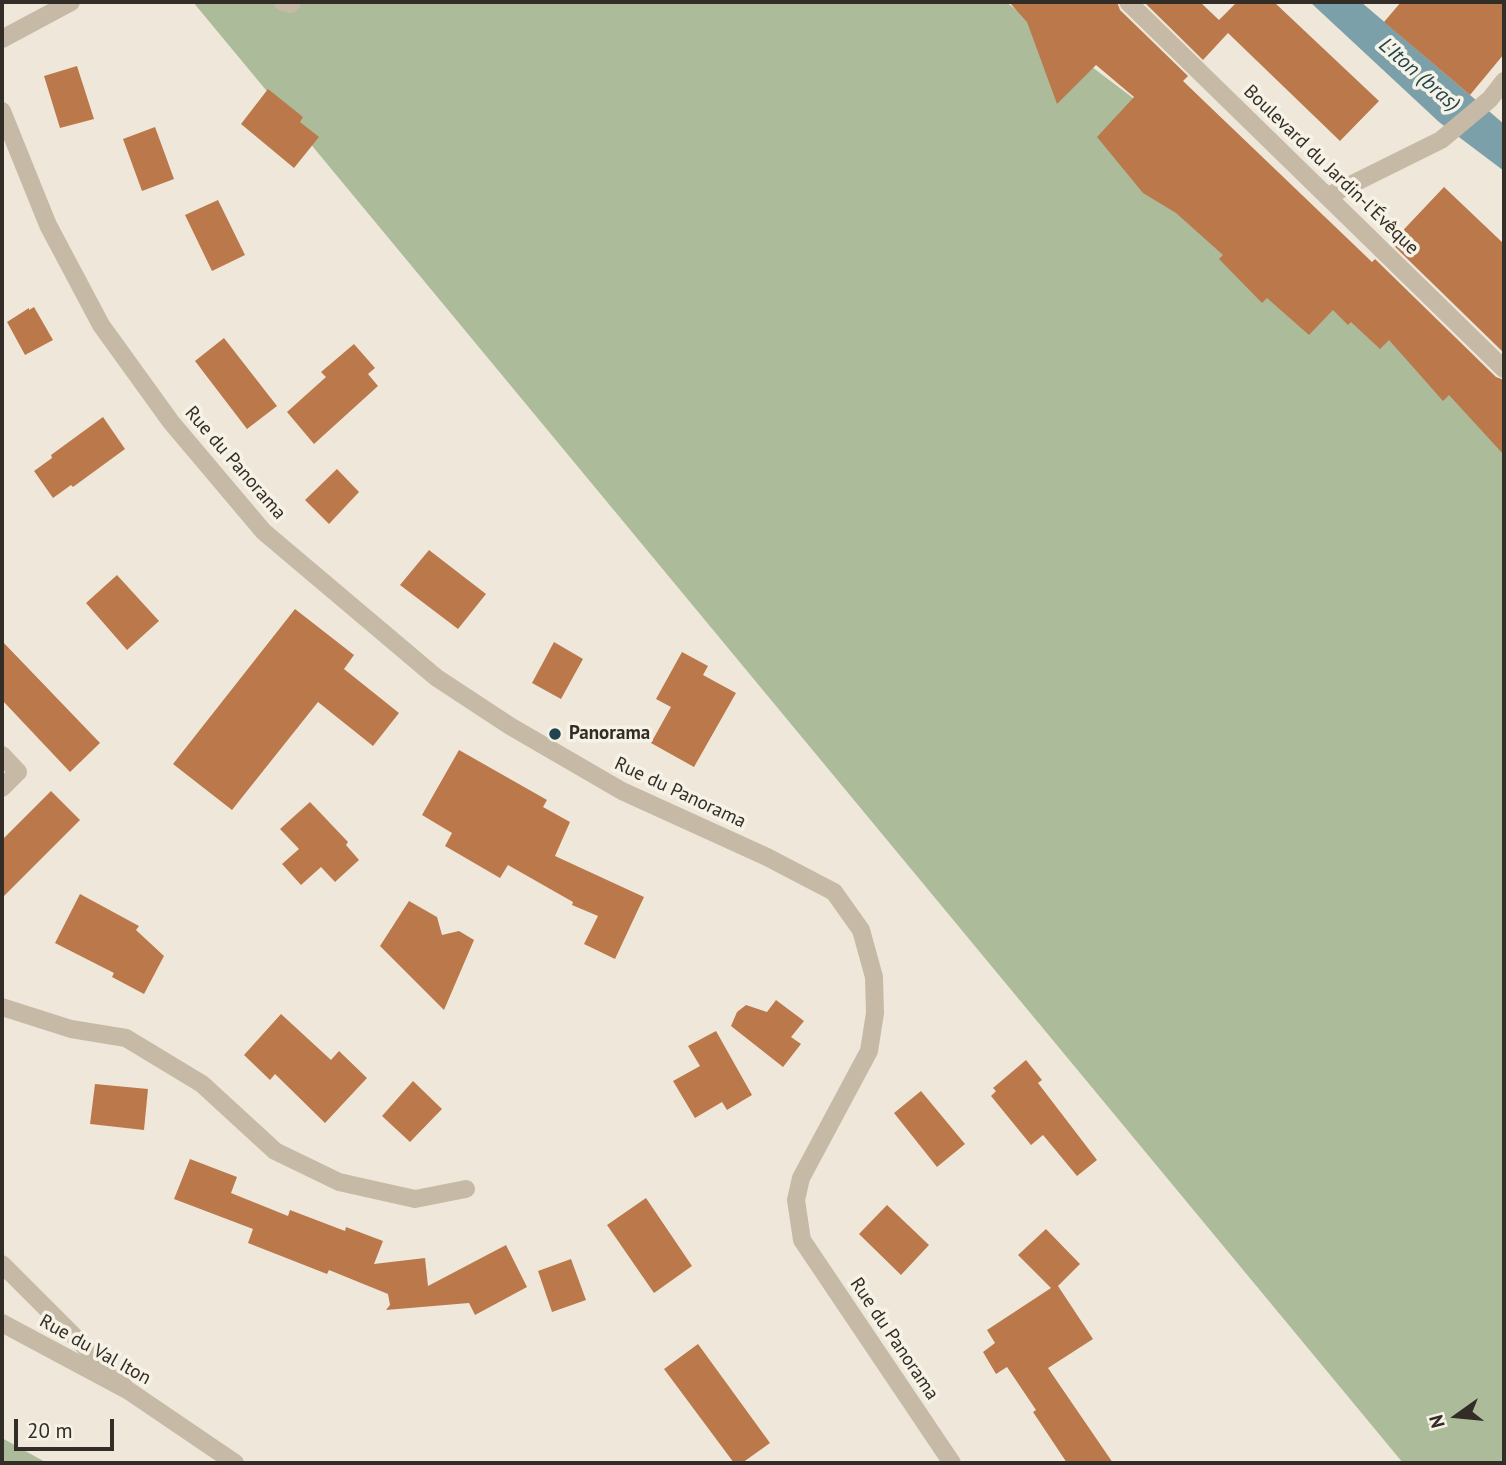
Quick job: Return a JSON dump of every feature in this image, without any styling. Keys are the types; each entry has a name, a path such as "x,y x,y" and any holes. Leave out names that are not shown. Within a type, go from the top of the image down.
{"street":[{"path":"2,39 71,2"},
{"name":"Boulevard du Jardin-l'Évêque","path":"1128,2 1504,369"},
{"path":"1328,196 1441,140 1490,99 1504,81"},
{"name":"Rue du Panorama","path":"2,111 48,225 101,325 171,422 263,531 437,678 510,726 622,792 767,857 834,891 861,930 874,977 876,1013 869,1051 801,1178 796,1200 802,1240 952,1463"},
{"path":"2,755 18,772 2,789"},
{"path":"2,1007 71,1029 126,1038 202,1084 275,1152 339,1182 415,1199 466,1189"},
{"path":"2,1264 129,1391"},
{"name":"Rue du Val Iton","path":"2,1323 129,1391 235,1463"}],"green space":[{"path":"193,2 1006,2 1448,336 1504,436 1504,1463 1403,1463"},
{"path":"2,1438 47,1463 2,1463"}],"water":[{"name":"L'Iton (bras)","path":"1310,2 1361,2 1504,124 1504,171 1439,122"}],"building":[{"path":"1009,2 1117,2 1120,10 1188,76 1183,81 1372,262 1375,259 1496,377 1504,380 1504,455 1449,395 1443,401 1389,340 1380,349 1351,322 1348,325 1333,310 1309,335 1267,298 1262,303 1219,259 1223,255 1176,213 1143,193 1097,137 1134,97 1096,65 1057,104 1027,22"},
{"path":"1144,2 1200,2 1219,20 1237,2 1274,2 1379,101 1340,141 1228,33 1203,60"},
{"path":"1401,2 1504,2 1504,54 1470,95 1384,22"},
{"path":"77,66 94,119 60,128 44,76"},
{"path":"268,89 303,117 300,122 319,137 294,168 241,124"},
{"path":"155,127 174,179 142,191 123,139"},
{"path":"1444,187 1504,244 1504,353 1391,243"},
{"path":"218,200 245,255 212,271 185,215"},
{"path":"34,307 53,340 25,355 7,322"},
{"path":"224,338 277,406 247,429 195,361"},
{"path":"354,344 375,368 368,374 378,386 314,444 287,412 326,377 321,372"},
{"path":"103,417 125,449 73,487 71,485 53,498 34,471 52,458 51,455"},
{"path":"337,469 359,492 329,524 305,500"},
{"path":"429,550 486,594 458,629 400,585"},
{"path":"117,575 159,621 127,650 86,603"},
{"path":"295,609 354,655 344,669 399,713 373,746 318,702 232,810 173,764"},
{"path":"2,641 100,743 70,772 2,700"},
{"path":"554,642 583,659 561,699 532,683"},
{"path":"682,652 708,666 703,675 736,693 694,767 651,743 671,707 656,699"},
{"path":"459,750 547,800 543,807 570,822 555,856 644,897 615,959 584,944 598,916 572,905 573,902 508,865 500,878 445,846 452,833 422,815"},
{"path":"51,791 80,820 2,898 2,840"},
{"path":"310,802 348,842 346,845 359,860 335,882 321,867 301,885 282,864 299,849 280,829"},
{"path":"80,894 139,926 136,930 164,956 144,994 112,977 114,973 55,943"},
{"path":"409,901 437,917 442,935 459,931 474,940 444,1010 380,946"},
{"path":"776,1000 804,1021 791,1037 801,1044 783,1067 731,1026 737,1012 746,1005 767,1012"},
{"path":"281,1014 331,1060 339,1051 367,1078 325,1123 275,1074 270,1080 244,1055"},
{"path":"716,1031 752,1095 727,1110 722,1102 695,1118 673,1081 700,1066 688,1046"},
{"path":"1026,1060 1042,1080 1038,1083 1097,1160 1077,1176 1043,1135 1031,1145 991,1096 996,1091 993,1088"},
{"path":"413,1081 442,1109 410,1142 382,1116"},
{"path":"95,1084 148,1089 144,1130 90,1124"},
{"path":"921,1091 965,1144 937,1167 894,1113"},
{"path":"190,1159 237,1177 231,1193 288,1216 290,1210 345,1231 346,1227 383,1241 374,1264 425,1258 428,1286 506,1245 527,1287 475,1315 469,1303 386,1310 390,1305 388,1294 329,1270 327,1274 248,1243 253,1229 174,1199"},
{"path":"646,1198 692,1266 654,1293 607,1225"},
{"path":"887,1205 929,1245 901,1275 859,1234"},
{"path":"1046,1229 1080,1264 1058,1286 1093,1339 1048,1368 1113,1463 1067,1463 1007,1367 996,1374 983,1352 995,1343 987,1330 1051,1288 1018,1255"},
{"path":"571,1259 586,1300 552,1312 538,1271"},
{"path":"698,1344 770,1443 742,1463 734,1463 664,1369"}],"place":[{"name":"Panorama","path":"555,734"}]}
